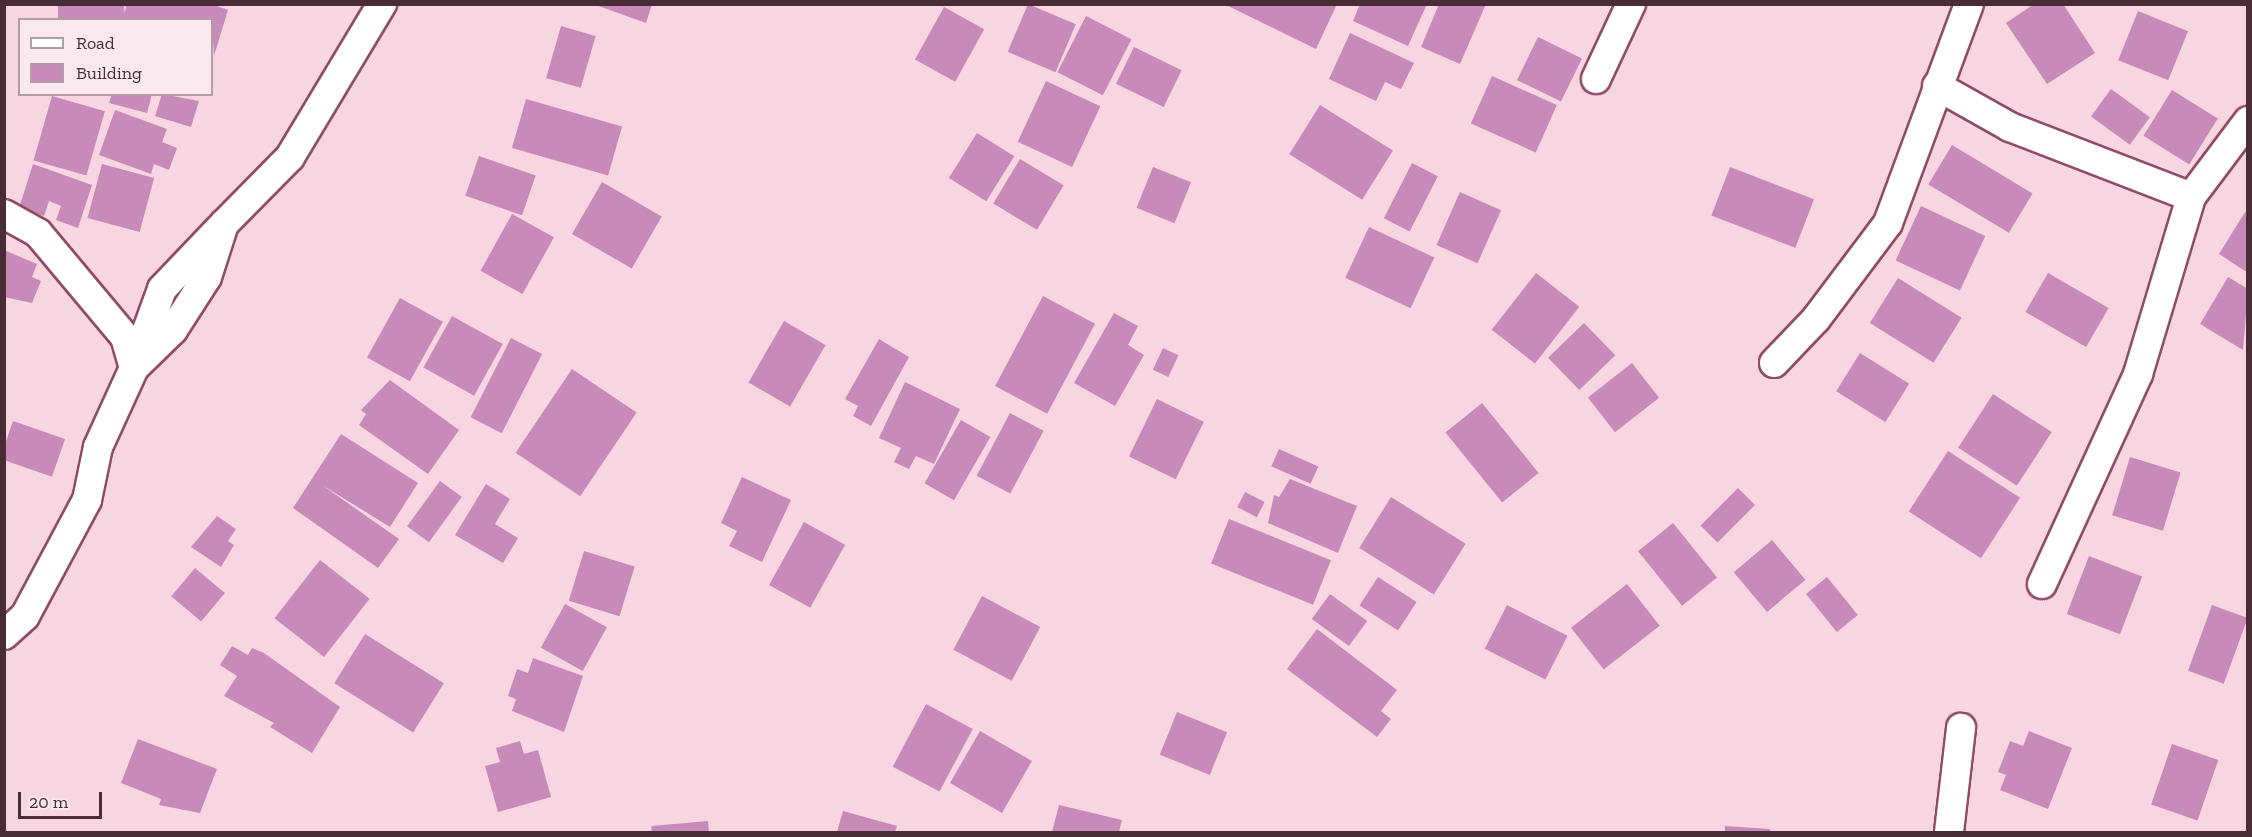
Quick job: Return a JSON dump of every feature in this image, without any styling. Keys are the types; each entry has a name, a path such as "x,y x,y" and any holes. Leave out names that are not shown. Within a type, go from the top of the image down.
{"street":[{"path":"4,636 26,616 87,500 98,447 134,368 162,289 290,157 382,4"},
{"path":"1596,79 1631,4"},
{"path":"1774,363 1816,319 1888,224 1969,4"},
{"path":"1937,86 2010,127 2191,196"},
{"path":"2042,584 2138,374 2191,196 2247,121"},
{"path":"4,214 38,233 125,337 134,368"},
{"path":"1949,832 1961,728"}],"building":[{"path":"58,4 124,4 124,18 58,18"},
{"path":"127,4 211,4 228,10 214,56 213,18 123,18"},
{"path":"593,4 652,4 646,23"},
{"path":"1028,4 1076,24 1056,72 1008,52"},
{"path":"1224,4 1337,4 1316,49"},
{"path":"1360,4 1427,4 1408,46 1353,21"},
{"path":"1439,4 1486,4 1460,64 1421,47"},
{"path":"2034,4 2063,4 2095,53 2047,84 2006,23"},
{"path":"944,7 984,29 955,82 915,59"},
{"path":"2138,11 2188,31 2168,80 2118,60"},
{"path":"1086,16 1131,39 1103,95 1057,72"},
{"path":"561,26 596,36 581,88 546,78"},
{"path":"1350,33 1414,63 1401,89 1385,82 1376,101 1329,79"},
{"path":"1538,37 1582,58 1561,102 1517,80"},
{"path":"1134,47 1182,70 1164,107 1116,84"},
{"path":"1492,76 1557,105 1536,152 1471,124"},
{"path":"1046,81 1100,106 1072,167 1018,142"},
{"path":"2111,89 2150,117 2130,145 2091,117"},
{"path":"2172,90 2218,119 2189,164 2143,136"},
{"path":"52,96 105,111 86,176 34,160"},
{"path":"111,96 151,96 147,113 109,103"},
{"path":"161,96 199,101 191,127 155,116"},
{"path":"526,99 622,127 608,176 512,148"},
{"path":"1320,105 1393,151 1362,200 1289,154"},
{"path":"115,110 167,129 162,142 177,148 169,170 154,164 151,174 99,155"},
{"path":"977,133 1014,156 986,201 949,178"},
{"path":"1952,145 2033,193 2009,233 1928,184"},
{"path":"479,156 536,176 522,215 465,196"},
{"path":"1020,159 1064,185 1037,230 993,204"},
{"path":"1412,163 1438,176 1410,231 1384,218"},
{"path":"33,164 92,185 78,228 56,220 61,206 49,201 44,216 19,208"},
{"path":"102,164 154,178 140,232 88,218"},
{"path":"1153,167 1191,182 1175,223 1137,208"},
{"path":"1730,167 1814,199 1795,248 1711,216"},
{"path":"602,182 662,216 632,268 572,234"},
{"path":"1460,192 1501,210 1478,263 1436,245"},
{"path":"1921,206 1985,236 1960,290 1896,260"},
{"path":"2245,212 2248,214 2248,273 2219,254"},
{"path":"512,214 554,237 522,294 480,271"},
{"path":"1369,227 1434,257 1411,308 1345,278"},
{"path":"4,250 37,264 32,277 41,281 32,303 4,297"},
{"path":"1536,273 1579,307 1535,364 1492,330"},
{"path":"2048,273 2109,308 2086,347 2026,312"},
{"path":"2228,277 2248,289 2243,350 2200,324"},
{"path":"1898,278 1962,318 1934,363 1870,323"},
{"path":"1043,296 1095,324 1047,414 995,386"},
{"path":"400,298 443,322 410,381 367,357"},
{"path":"1114,313 1138,326 1128,345 1144,355 1115,406 1074,383"},
{"path":"452,316 503,344 474,396 423,368"},
{"path":"784,321 826,345 790,406 748,382"},
{"path":"1584,323 1615,355 1579,390 1548,358"},
{"path":"511,338 542,354 502,433 471,417"},
{"path":"879,339 909,357 871,426 853,416 858,406 845,399"},
{"path":"1163,348 1178,355 1168,377 1153,370"},
{"path":"1860,353 1909,384 1885,422 1836,391"},
{"path":"1632,363 1659,398 1615,432 1588,397"},
{"path":"572,369 637,413 580,496 516,453"},
{"path":"390,380 459,430 428,474 359,425 366,414 361,410"},
{"path":"905,382 960,409 934,464 916,456 909,469 894,462 901,448 879,438"},
{"path":"1993,394 2052,432 2017,486 1958,448"},
{"path":"1157,399 1204,422 1176,479 1129,457"},
{"path":"1482,403 1539,473 1502,503 1445,433"},
{"path":"1010,413 1044,431 1010,494 977,476"},
{"path":"961,420 990,437 954,500 924,483"},
{"path":"13,421 65,439 52,477 4,460 4,447"},
{"path":"341,434 418,483 390,527 322,485 399,539 378,568 293,508"},
{"path":"1279,449 1318,466 1311,484 1271,466"},
{"path":"1948,451 2020,498 1981,558 1909,511"},
{"path":"2130,457 2181,472 2163,531 2112,515"},
{"path":"742,477 791,500 762,562 729,546 737,531 721,523"},
{"path":"1290,479 1357,506 1338,553 1268,523 1274,495 1279,497"},
{"path":"440,481 462,497 429,542 407,526"},
{"path":"486,484 510,499 495,524 518,538 503,563 455,535"},
{"path":"1738,488 1755,505 1717,542 1701,525"},
{"path":"1245,492 1265,502 1257,517 1237,507"},
{"path":"1391,497 1466,544 1434,595 1359,548"},
{"path":"217,516 236,529 228,541 234,545 221,567 191,547"},
{"path":"1229,519 1331,560 1313,605 1211,564"},
{"path":"804,522 845,545 810,608 769,585"},
{"path":"1673,523 1717,577 1682,606 1638,551"},
{"path":"1772,540 1805,580 1767,612 1734,572"},
{"path":"584,551 635,566 619,616 569,601"},
{"path":"2089,556 2142,576 2120,634 2067,614"},
{"path":"320,560 370,599 324,657 274,618"},
{"path":"195,568 225,593 201,621 171,596"},
{"path":"1378,577 1417,602 1398,631 1359,606"},
{"path":"1827,577 1858,615 1837,632 1806,594"},
{"path":"1627,584 1660,626 1604,669 1571,628"},
{"path":"1330,594 1367,621 1349,646 1312,619"},
{"path":"982,596 1040,627 1012,681 953,650"},
{"path":"565,604 607,627 583,671 541,648"},
{"path":"1507,605 1568,636 1545,680 1485,649"},
{"path":"2212,605 2248,618 2224,684 2188,671"},
{"path":"1317,629 1397,690 1381,711 1391,719 1377,737 1287,669"},
{"path":"365,634 444,683 413,732 334,683"},
{"path":"232,646 248,655 252,648 264,653 340,707 312,753 270,727 274,723 224,696 237,676 220,665"},
{"path":"533,658 583,676 564,732 512,711 516,699 508,696 517,669 528,673"},
{"path":"926,704 973,729 939,792 893,767"},
{"path":"1177,712 1227,732 1210,775 1160,755"},
{"path":"980,731 1032,761 1002,813 950,783"},
{"path":"2029,731 2072,748 2048,809 2000,790 2006,775 1998,772 2010,741 2023,746"},
{"path":"138,739 217,769 200,813 159,805 161,799 121,783"},
{"path":"520,741 524,754 538,750 551,797 498,812 485,766 500,762 496,748"},
{"path":"2172,744 2218,760 2197,820 2151,805"},
{"path":"1059,805 1122,820 1119,832 1052,832"},
{"path":"843,811 897,826 895,832 837,832"},
{"path":"708,821 709,832 652,832 651,826"},
{"path":"1725,826 1770,829 1770,832 1725,832"}]}
